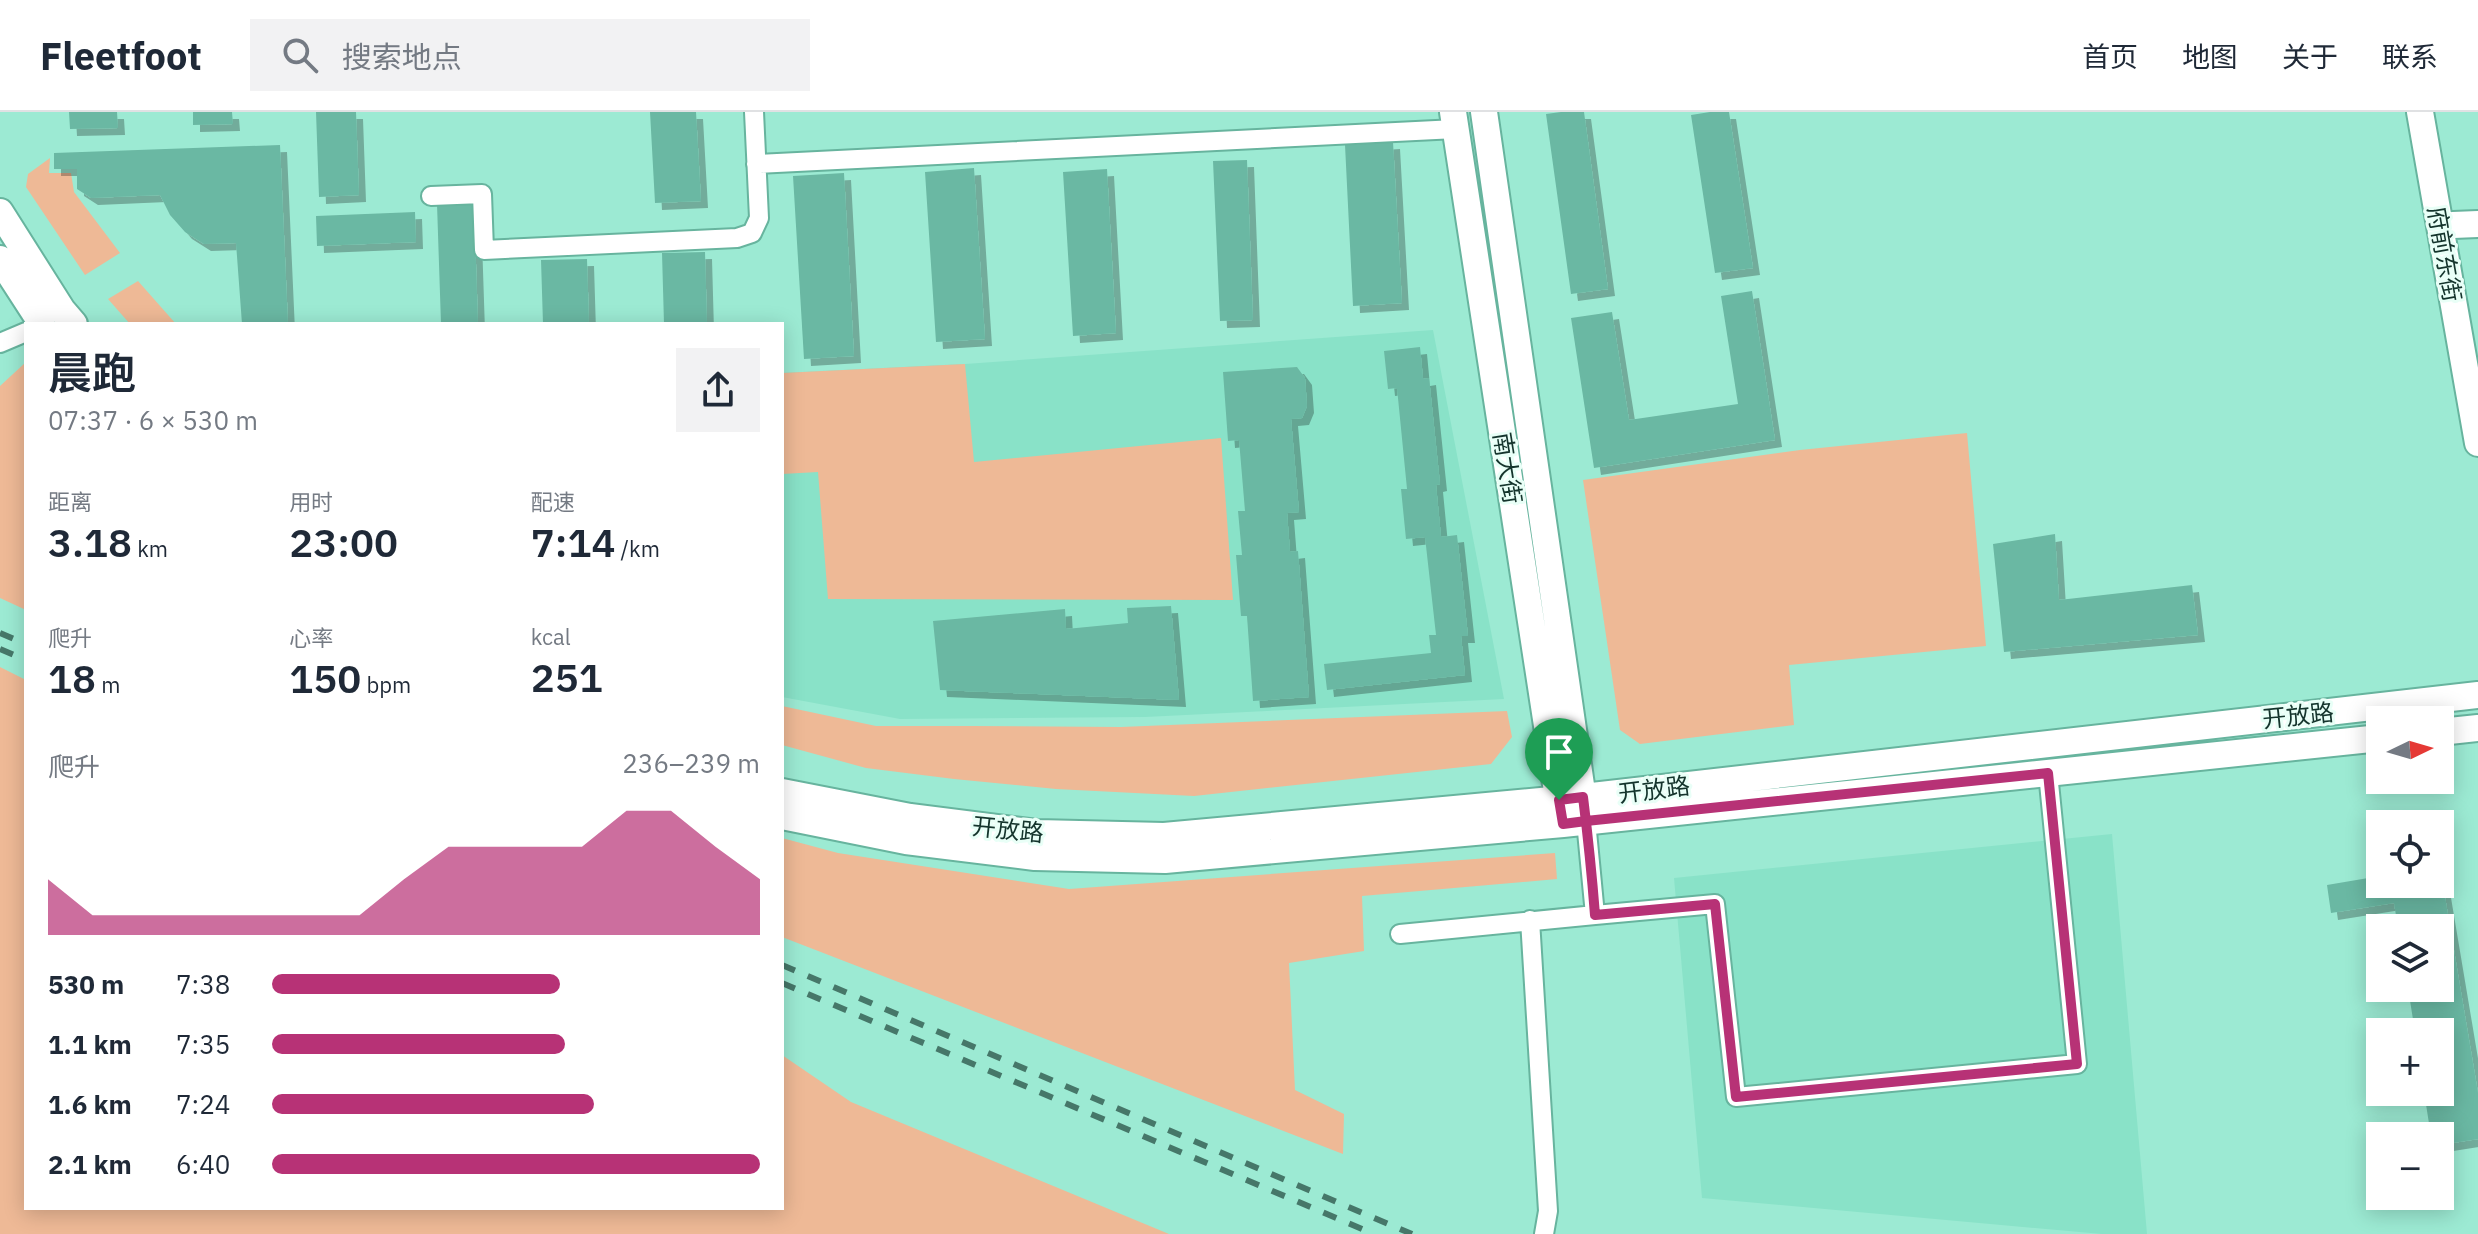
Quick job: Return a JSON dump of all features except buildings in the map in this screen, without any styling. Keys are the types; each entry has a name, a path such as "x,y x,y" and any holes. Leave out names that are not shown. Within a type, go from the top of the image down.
{"main road":[{"name":"南大街","path":"1484,112 1573,811"},
{"name":"府前东街","path":"2420,112 2478,443"},
{"name":"府前东街","path":"2435,112 2466,224 2478,366"},
{"name":"南大街","path":"1455,120 1573,811"},
{"path":"0,212 72,322"},
{"path":"0,259 41,322"},
{"name":"开放路","path":"784,816 906,841 1035,857 1165,860 2478,695"},
{"path":"2454,731 2478,728"},
{"name":"开放路","path":"784,792 910,817 1023,831 1164,836 1573,811 2048,773 2366,739"}],"street":[{"path":"431,196 482,194 484,250 737,238 752,233 759,218 754,112"},
{"path":"756,164 1455,120"},
{"path":"0,343 24,333"},
{"path":"1400,934 1715,904 1736,1097 2077,1064 2048,773"},
{"path":"1573,811 1595,915"},
{"path":"1530,920 1548,1211 1544,1234"}],"shaded area":[{"path":"50,158 49,173 71,173 74,192 120,253 85,275 26,187 28,174"},
{"path":"138,281 174,322 128,322 108,299"},
{"path":"1433,330 1504,699 1145,717 900,719 784,697 784,373 965,364"},
{"path":"24,364 24,609 0,598 0,386"},
{"path":"965,364 974,462 1221,438 1233,600 828,599 818,472 784,474 784,373"},
{"path":"1967,433 1986,646 1789,665 1794,725 1640,744 1620,730 1583,480 1800,450"},
{"path":"0,667 24,679 24,1210 784,1210 784,1056 851,1102 1169,1234 0,1234"},
{"path":"784,706 876,726 1121,727 1507,711 1512,737 1491,764 1194,796 1056,789 866,768 784,746"},
{"path":"2112,834 2147,1234 2102,1234 1702,1198 1674,878"},
{"path":"784,839 838,853 1069,889 1555,853 1557,879 1362,896 1364,951 1289,963 1295,1090 1344,1114 1343,1154 784,938"}],"railway":[{"path":"0,633 24,643"},
{"path":"0,649 24,659"},
{"path":"784,966 1412,1234"},
{"path":"784,984 1374,1234"}],"route":[{"path":"1559,800 1563,824 1586,821 2048,773 2077,1064 1736,1097 1715,904 1595,915 1590,852 1588,835 1586,821 1583,797 1559,800"}]}
